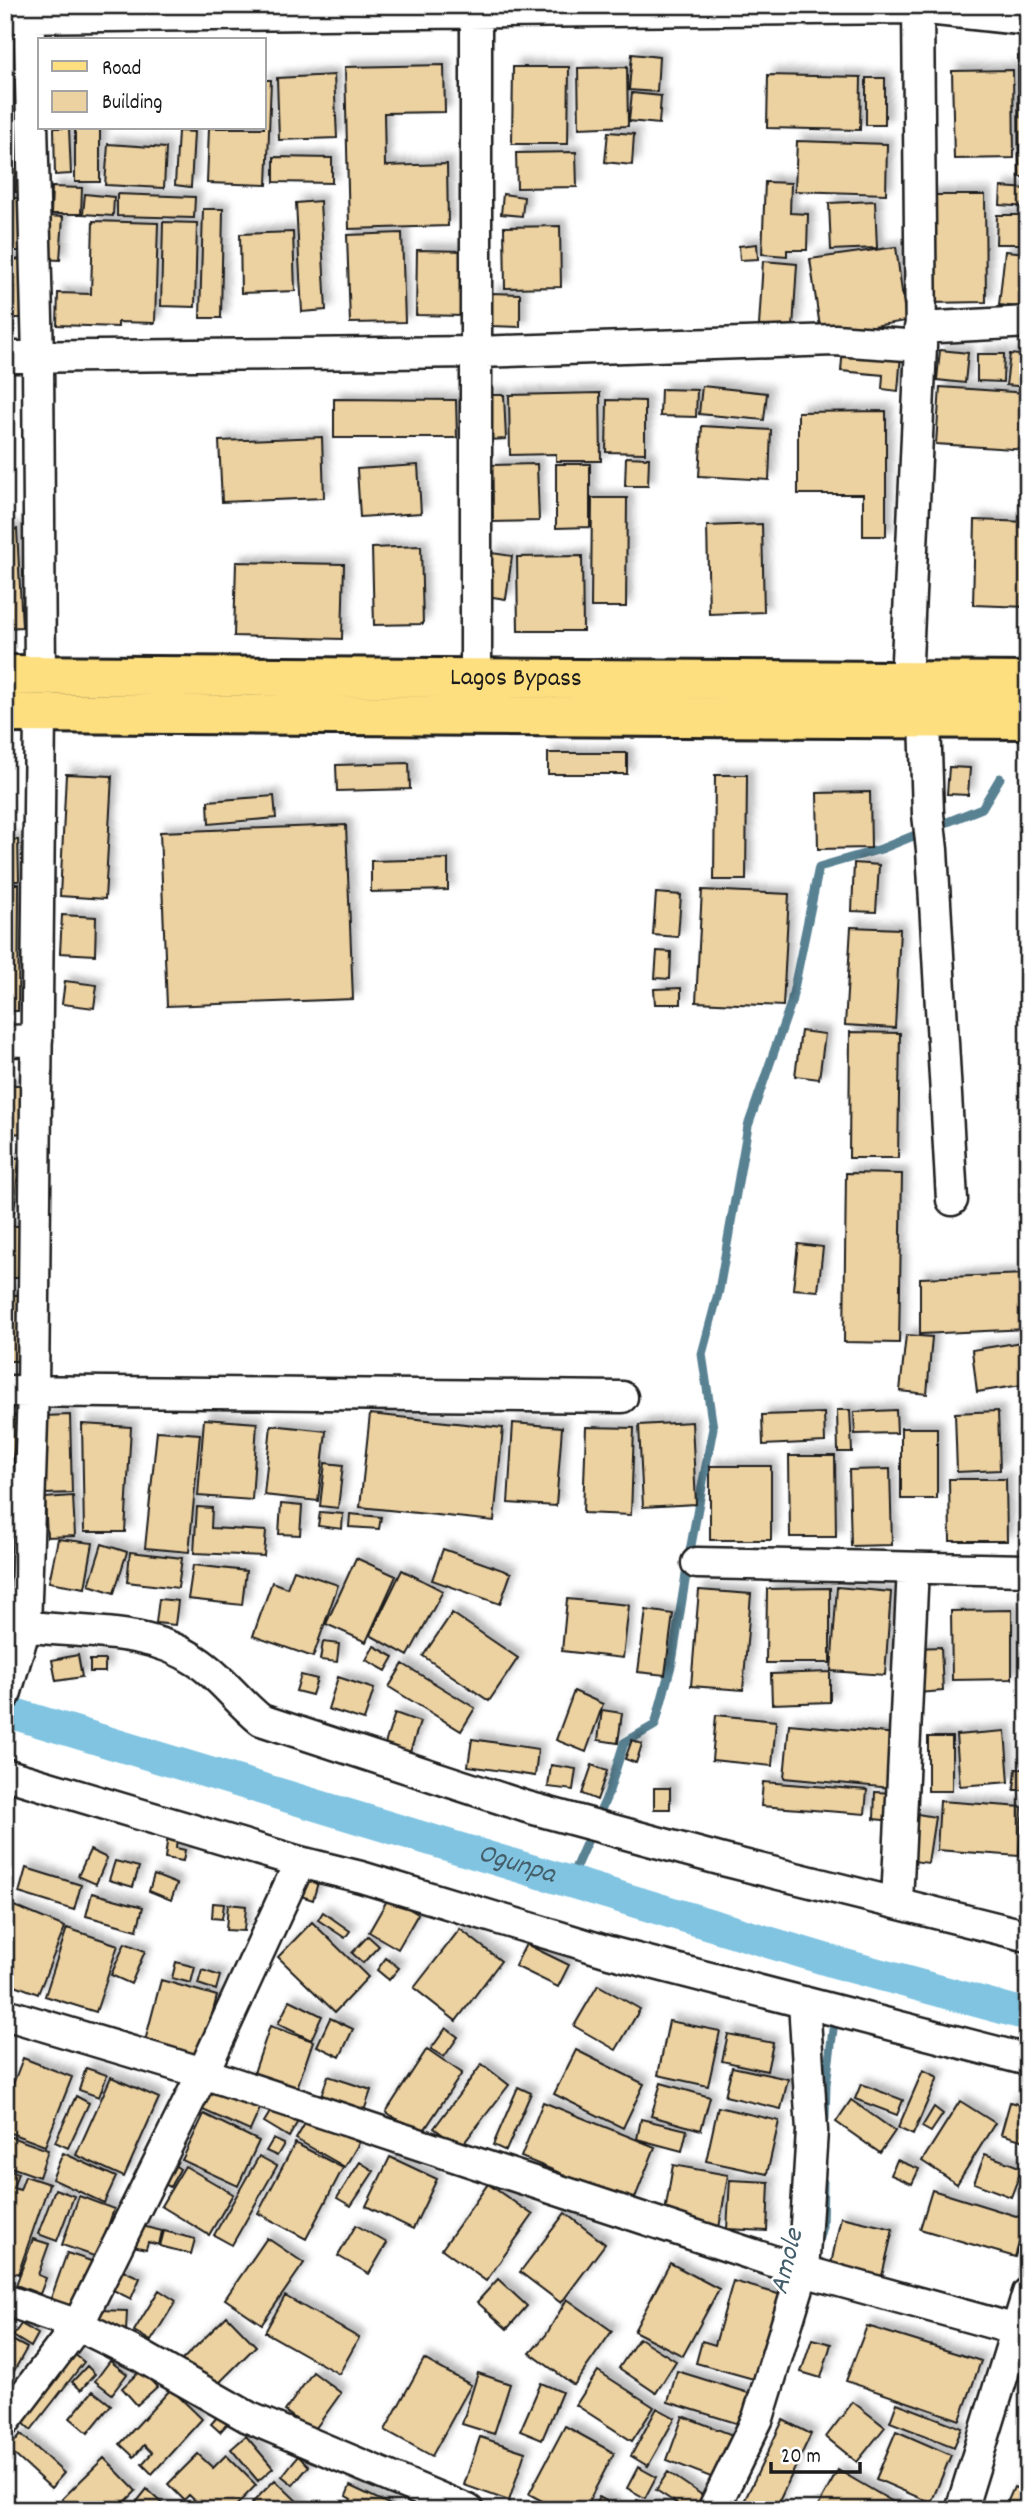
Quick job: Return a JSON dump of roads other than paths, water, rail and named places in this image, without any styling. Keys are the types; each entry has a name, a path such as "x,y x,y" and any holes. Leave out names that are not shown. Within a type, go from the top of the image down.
{"main road":[{"name":"Lagos Bypass","path":"22,676 1028,682"},
{"name":"Lagos Bypass","path":"22,713 1028,719"}],"street":[{"path":"906,683 920,337 918,7"},
{"path":"22,676 38,358 21,13 918,7 1028,20"},
{"path":"475,9 476,678"},
{"path":"5,357 477,352 835,340 920,337 1028,322"},
{"path":"5,1695 17,1631 19,1391 37,1040 22,713"},
{"path":"925,718 928,814 953,1200"},
{"path":"5,1041 37,1040"},
{"path":"19,1391 622,1397"},
{"path":"697,1563 1028,1570"},
{"path":"897,1902 913,1568"},
{"path":"17,1631 97,1631 159,1643 197,1661 261,1720 527,1807 723,1860 1028,1936"},
{"path":"5,1773 609,1952 1028,2060"},
{"path":"5,2421 78,2325 204,2073 300,1862"},
{"path":"713,2510 758,2417 803,2271 812,2131 804,2003"},
{"path":"5,2014 204,2073 803,2271 1022,2331"},
{"path":"961,2510 1022,2331 1028,2293"},
{"path":"5,2300 78,2325 141,2356 248,2417 468,2510"}],"waterway":[{"path":"569,1882 608,1794 624,1743 655,1725 672,1662 713,1428 702,1354 719,1290 748,1126 791,1003 819,867 881,849 982,808 1000,778"},
{"name":"Ogunpa","path":"5,1711 841,1964 1028,2015"},
{"name":"Amole","path":"825,2119 826,2084 835,2014"},
{"name":"Amole","path":"818,2241 822,2226 823,2182"}]}
